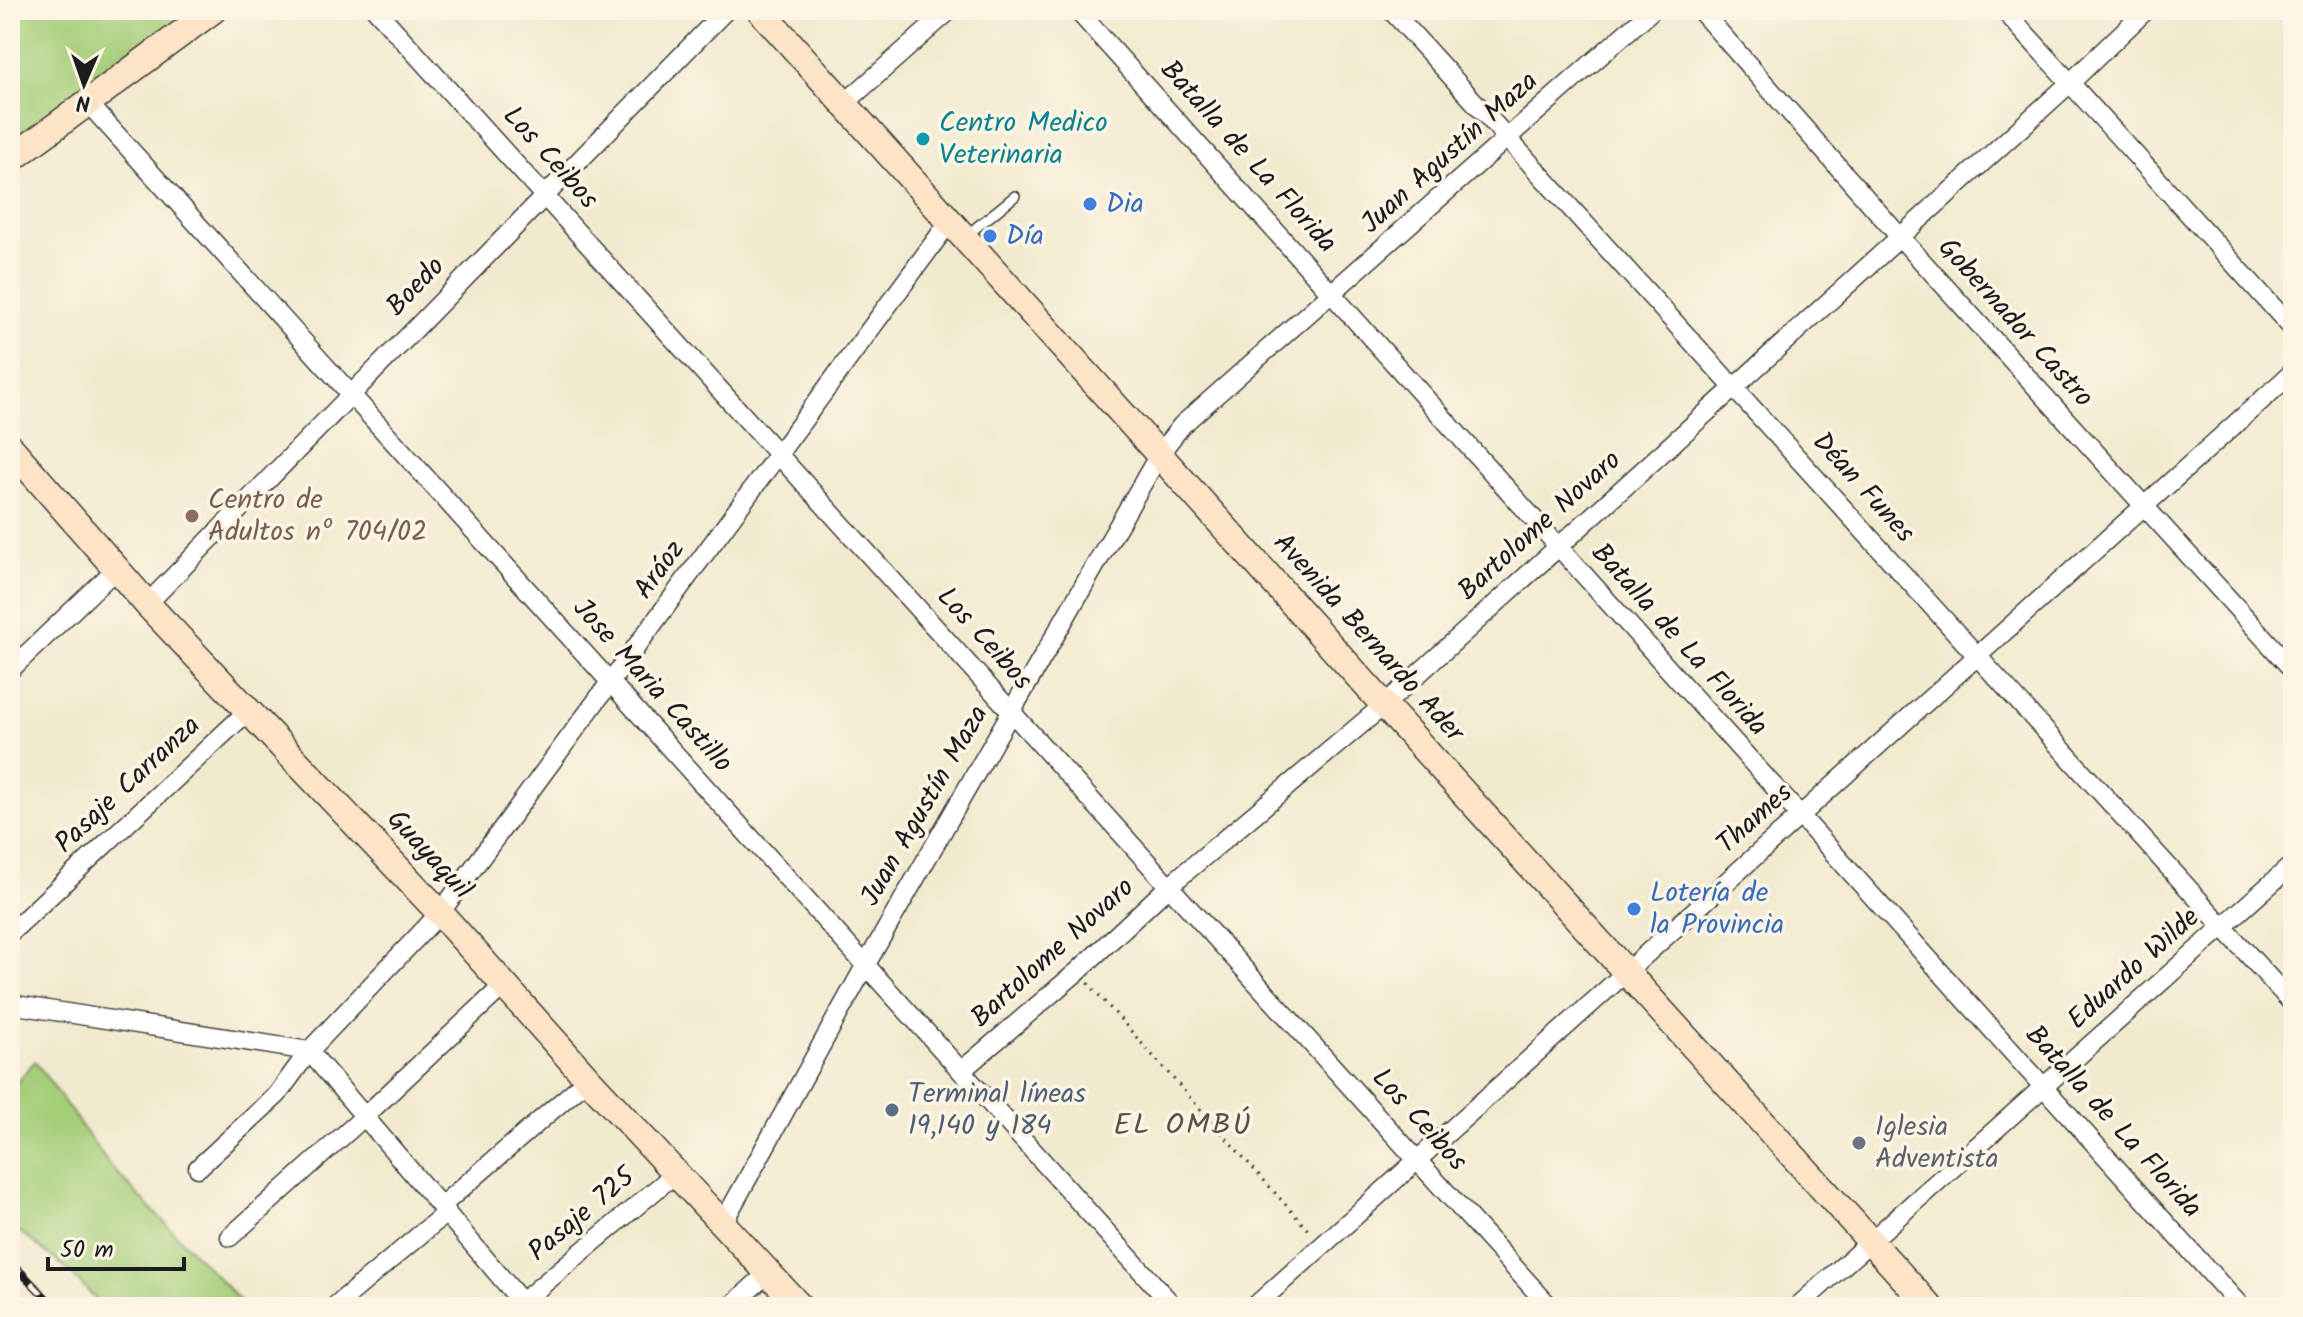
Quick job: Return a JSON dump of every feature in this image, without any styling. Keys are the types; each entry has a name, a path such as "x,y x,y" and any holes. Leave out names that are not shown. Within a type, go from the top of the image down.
{"main road":[{"path":"10,160 213,10"},
{"name":"Avenida Bernardo Ader","path":"760,10 1930,1307"},
{"name":"Guayaquil","path":"10,447 147,604 440,913 588,1079 800,1307"}],"street":[{"name":"Los Ceibos","path":"376,10 1550,1307"},
{"name":"Boedo","path":"147,604 726,10"},
{"path":"844,104 950,10"},
{"name":"Batalla de La Florida","path":"1077,10 2241,1307"},
{"name":"Déan Funes","path":"1391,10 2293,1004"},
{"name":"Juan Agustín Maza","path":"723,1223 865,966 1160,453 1182,425 1652,10"},
{"name":"Gobernador Castro","path":"1700,10 1900,237 2293,670"},
{"path":"2004,10 2293,329"},
{"name":"Bartolome Novaro","path":"961,1071 1078,971 1169,886 1384,705 2070,83 2146,10"},
{"name":"Jose Maria Castillo","path":"88,103 353,393 1174,1307"},
{"name":"Aráoz","path":"198,1168 277,1095 309,1051 440,913 779,455 958,229"},
{"name":"Thames","path":"1254,1307 2293,372"},
{"path":"10,670 116,569"},
{"name":"Pasaje Carranza","path":"10,933 249,710"},
{"name":"Eduardo Wilde","path":"1797,1307 2293,864"},
{"path":"230,1237 504,985"},
{"path":"10,1004 309,1051 522,1305"},
{"path":"334,1307 588,1079"},
{"name":"Pasaje 725","path":"522,1305 677,1172"},
{"path":"730,1307 769,1272"}],"lane":[{"path":"958,229 1015,196"}],"path":[{"path":"1078,971 1322,1246"}],"green space":[{"path":"10,10 195,10 10,145"},
{"path":"35,1061 110,1166 246,1307 103,1307 68,1270 10,1224 10,1090"}],"railway":[{"path":"10,1261 55,1307"},
{"path":"10,1292 25,1307"}],"place":[{"name":"Centro Medico Veterinaria","path":"923,139"},
{"name":"Dia","path":"1090,204"},
{"name":"Día","path":"990,236"},
{"name":"Centro de Adultos nº 704/02","path":"192,516"},
{"name":"Lotería de la Provincia","path":"1634,909"},
{"name":"Terminal líneas 19,140 y 184","path":"892,1110"},
{"name":"Iglesia Adventista","path":"1859,1143"}],"district":[{"name":"EL OMBÚ","path":"1183,1126"}]}
